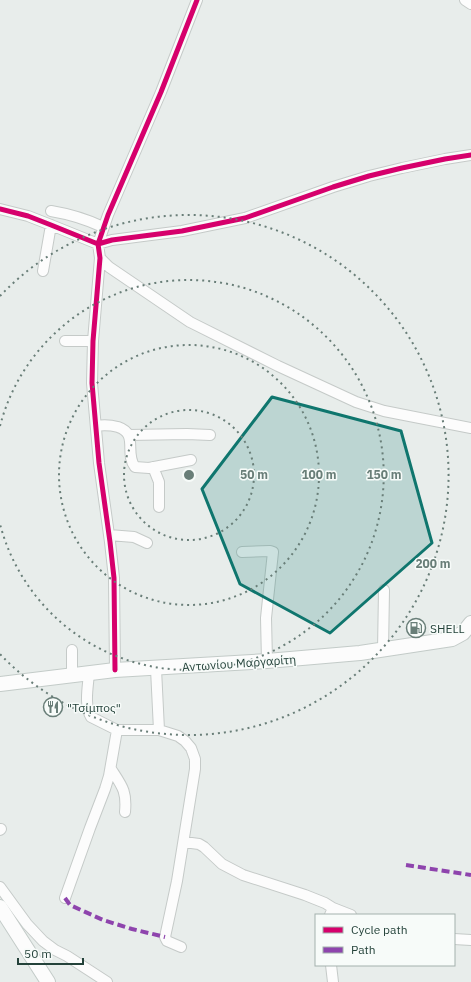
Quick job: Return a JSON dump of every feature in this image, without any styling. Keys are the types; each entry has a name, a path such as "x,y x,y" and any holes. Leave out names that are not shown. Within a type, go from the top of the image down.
{"street":[{"path":"116,670 114,578 99,463 92,382 93,341 100,258 98,244 103,227 161,92 197,0"},
{"path":"465,0 471,4"},
{"path":"0,209 28,216 98,244 112,240 182,231 245,218 333,187 376,175 402,168 471,155"},
{"path":"51,211 73,215 103,227"},
{"path":"43,271 51,225"},
{"path":"100,258 110,267 190,322 278,366 356,402 384,411 471,428"},
{"path":"65,341 93,341"},
{"path":"96,426 104,424 125,429 129,435 132,463 135,467 153,467 191,460"},
{"path":"129,435 210,435"},
{"path":"153,467 159,482 159,507"},
{"path":"109,534 134,537 147,543"},
{"path":"242,552 272,552 266,618 267,661"},
{"path":"383,650 384,590"},
{"name":"Αντωνίου Μαργαρίτη","path":"0,684 116,670 267,661 383,650 452,639 463,633 471,625"},
{"path":"72,650 72,675"},
{"path":"156,668 159,730"},
{"path":"89,673 88,703 91,718 118,730 159,730 178,736 191,748 195,759 196,769 193,789 177,882 165,937 167,941 181,947"},
{"path":"66,898 105,789 118,730"},
{"path":"110,769 125,792 125,812"},
{"path":"184,842 198,844 204,847 222,864 243,875 305,895 325,903 331,911 346,914"},
{"path":"0,887 27,924 43,941 107,982"},
{"path":"0,907 48,982"},
{"path":"455,939 471,940"},
{"path":"332,966 333,982"}],"highlighted area":[{"path":"272,397 401,431 432,543 330,633 240,584 202,489"}],"marked path":[{"path":"406,865 471,875"},
{"path":"65,898 70,905 103,920 165,937"}],"cycle path":[{"path":"115,670 114,578 99,463 92,383 93,341 100,258 98,244 108,215 161,92 197,0"},
{"path":"0,209 28,216 98,244 112,240 182,231 245,218 369,176 445,159 471,155"}],"place":[{"name":"SHELL","path":"416,628"},
{"name":"\"Τσίμπος\"","path":"53,707"}]}
